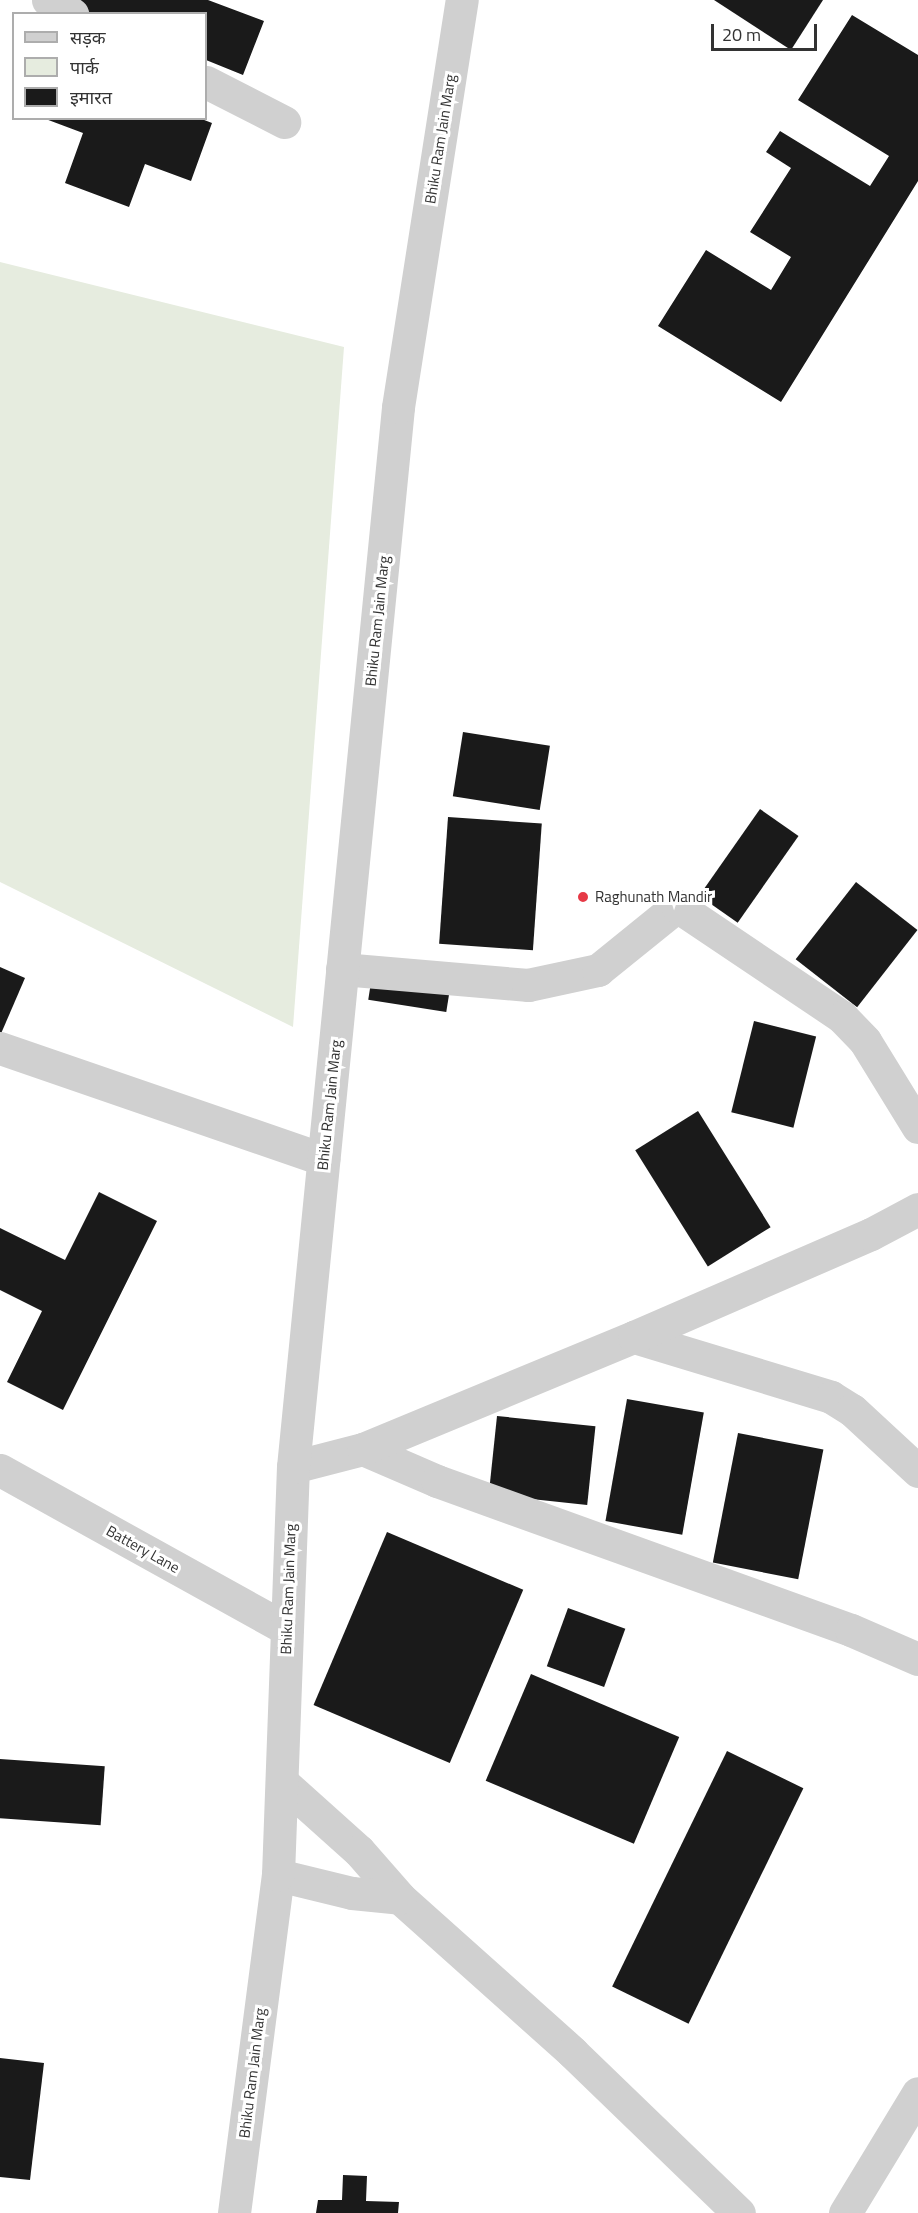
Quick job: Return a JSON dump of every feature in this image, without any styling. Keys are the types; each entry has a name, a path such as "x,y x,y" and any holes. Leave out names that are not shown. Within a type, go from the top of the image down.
{"street":[{"path":"48,0 69,12"},
{"name":"Bhiku Ram Jain Marg","path":"234,2213 278,1875 293,1467 398,407 461,0"},
{"path":"207,83 284,122"},
{"path":"342,969 528,985 598,970 677,906 842,1017 871,1050 918,1127"},
{"path":"0,1048 324,1159"},
{"path":"293,1467 363,1449 634,1337 871,1234 918,1209"},
{"path":"634,1337 831,1397 852,1410 918,1472"},
{"path":"363,1449 437,1481 851,1630 918,1659"},
{"name":"Battery Lane","path":"0,1470 287,1629"},
{"path":"282,1782 359,1851 400,1898 572,2052 739,2213"},
{"path":"278,1875 352,1893 400,1898"},
{"path":"845,2213 918,2093"}],"green space":[{"path":"0,262 344,347 293,1027 0,882"}],"building":[{"path":"55,0 208,0 264,21 243,75 207,60 207,12 79,12"},
{"path":"714,0 823,0 791,50"},
{"path":"852,15 918,55 918,181 781,402 658,326 706,250 771,290 791,257 750,232 791,168 766,152 780,131 870,186 889,156 798,100"},
{"path":"48,120 204,120 212,123 191,181 145,164 129,207 65,183 83,133"},
{"path":"463,732 550,746 540,810 453,796"},
{"path":"760,809 799,836 738,923 699,896"},
{"path":"448,817 542,824 533,950 439,944"},
{"path":"856,882 917,930 857,1007 796,959"},
{"path":"0,967 25,978 0,1036"},
{"path":"372,976 450,988 446,1012 368,1000"},
{"path":"754,1021 816,1036 793,1128 731,1112"},
{"path":"698,1111 771,1227 708,1266 635,1150"},
{"path":"99,1192 157,1221 63,1410 7,1382 42,1311 0,1290 0,1228 65,1260"},
{"path":"627,1399 704,1413 682,1535 605,1521"},
{"path":"497,1416 595,1426 587,1505 489,1495"},
{"path":"738,1433 823,1450 798,1579 713,1563"},
{"path":"387,1532 523,1590 450,1763 314,1705"},
{"path":"568,1608 625,1629 604,1687 547,1666"},
{"path":"531,1674 679,1737 634,1844 486,1781"},
{"path":"727,1751 803,1788 689,2024 612,1986"},
{"path":"0,1759 105,1766 101,1825 0,1818"},
{"path":"0,2058 44,2063 30,2180 0,2177"},
{"path":"343,2175 367,2176 366,2201 399,2202 398,2213 316,2213 318,2200 342,2200"}],"place":[{"name":"Raghunath Mandir","path":"583,897"}]}
